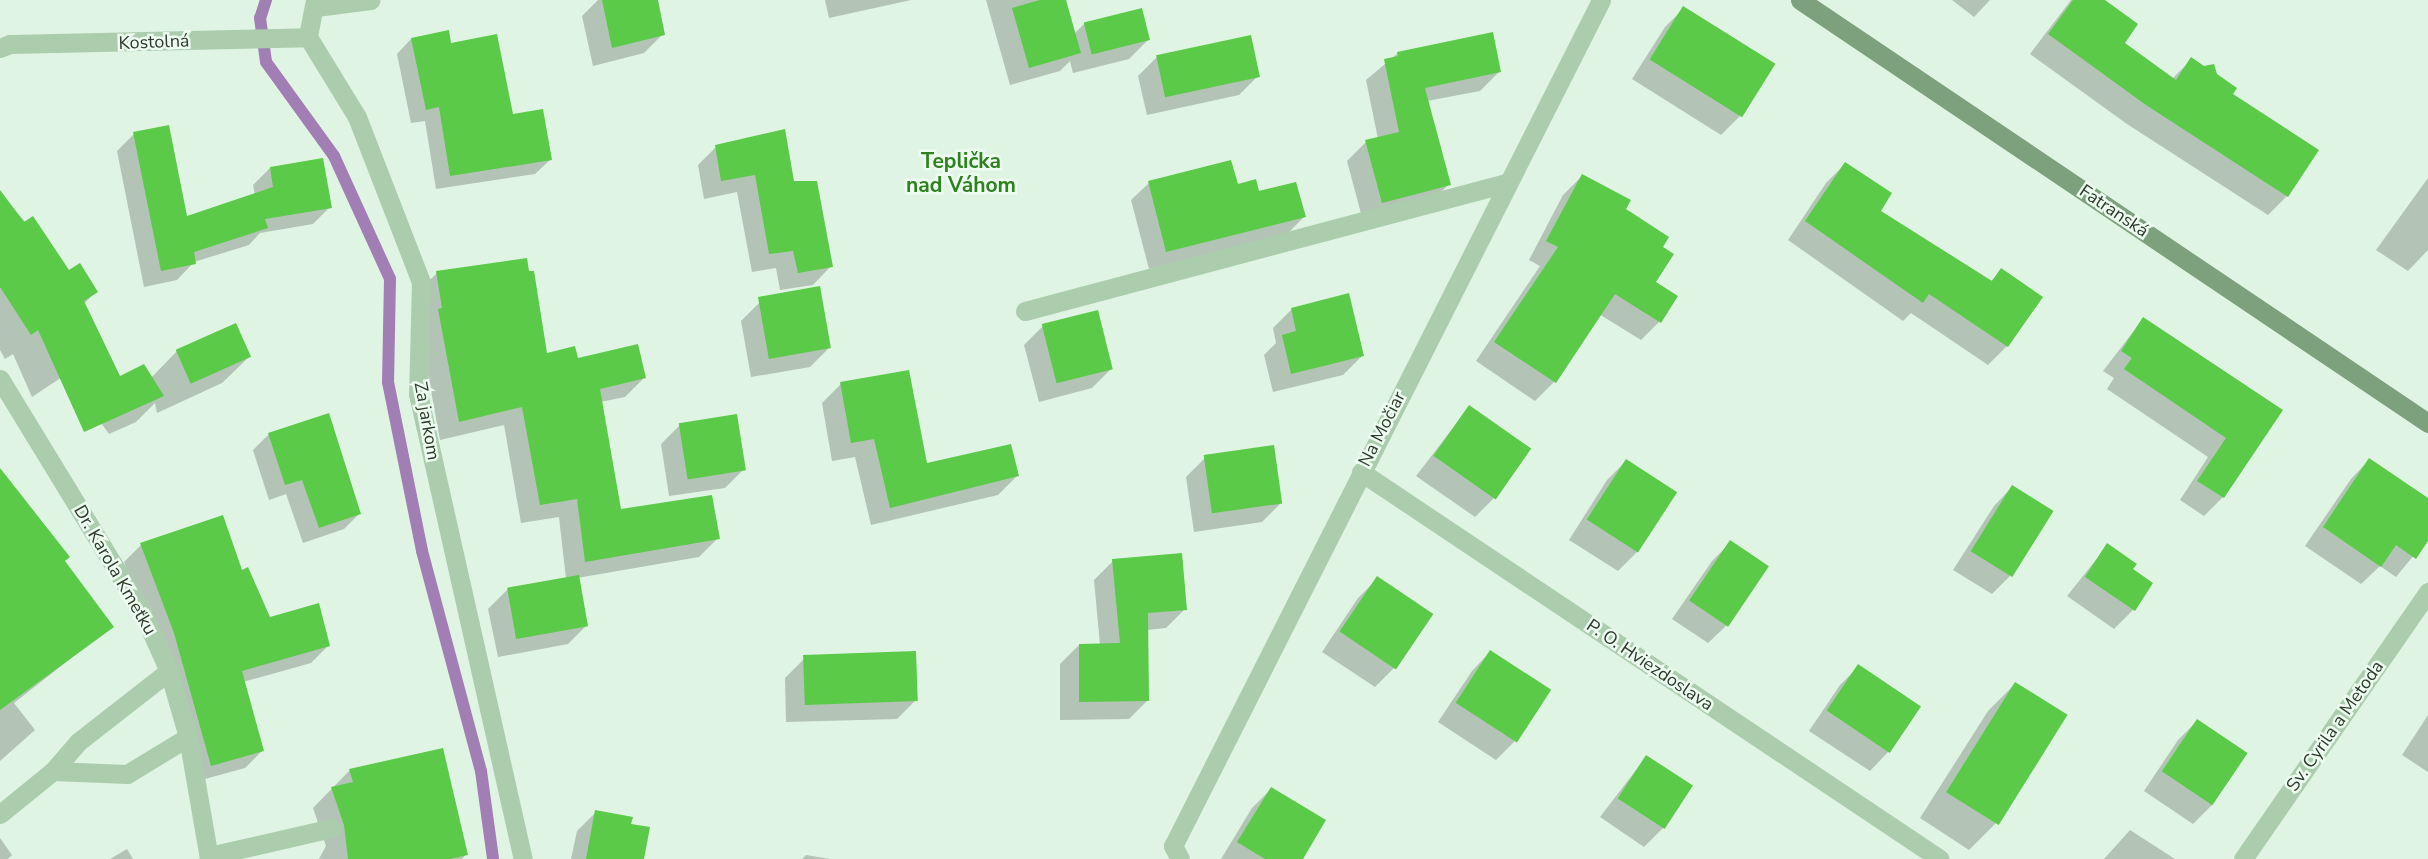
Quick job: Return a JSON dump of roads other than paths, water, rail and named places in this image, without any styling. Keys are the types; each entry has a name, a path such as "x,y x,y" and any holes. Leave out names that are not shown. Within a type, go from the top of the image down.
{"main road":[{"name":"Fatranská","path":"1800,0 2428,422"}],"street":[{"path":"308,37 316,4 371,0"},
{"name":"Na Močiar","path":"1180,859 1173,846 1506,183 1601,0"},
{"name":"Kostolná","path":"0,48 9,44 308,37"},
{"name":"Za jarkom","path":"308,37 357,117 421,282 418,394 523,859"},
{"path":"1025,311 1506,183"},
{"name":"Dr. Karola Kmeťku","path":"0,379 144,613 169,671 188,737 209,858"},
{"name":"P. O. Hviezdoslava","path":"1361,472 1940,859"},
{"name":"Sv. Cyrila a Metoda","path":"2243,859 2428,592"},
{"path":"0,814 53,771 78,742 169,671"},
{"path":"53,771 127,774 188,737"},
{"path":"209,858 332,828"}],"waterway":[{"path":"266,0 260,18 266,62 334,156 390,279 388,382 422,551 481,771 493,859"}],"district":[{"name":"Teplička nad Váhom","path":"961,173"}]}
